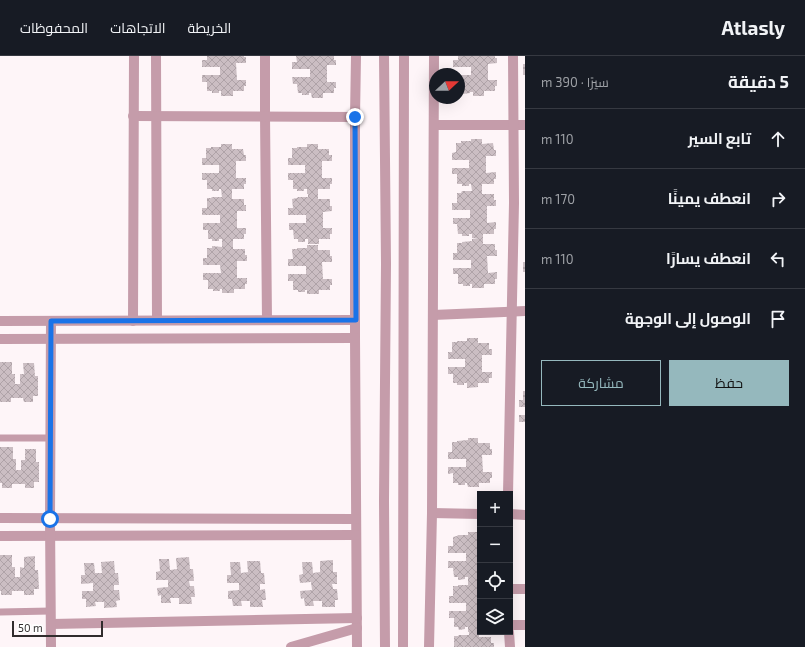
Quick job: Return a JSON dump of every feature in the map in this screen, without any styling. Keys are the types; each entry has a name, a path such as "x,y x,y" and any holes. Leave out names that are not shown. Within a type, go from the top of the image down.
{"street":[{"path":"133,321 134,56"},
{"path":"156,56 157,320"},
{"path":"265,56 267,320"},
{"path":"356,56 355,338 357,647"},
{"path":"384,56 386,264 384,500 385,647"},
{"path":"403,647 404,56"},
{"path":"429,647 432,513 434,56"},
{"path":"508,491 514,203 513,56"},
{"path":"133,116 355,117"},
{"path":"434,125 525,125"},
{"path":"514,203 525,203"},
{"path":"433,315 525,311"},
{"path":"0,321 356,320"},
{"path":"51,321 51,647"},
{"path":"0,339 355,338"},
{"path":"432,513 477,514"},
{"path":"513,514 525,515"},
{"path":"0,518 356,519"},
{"path":"0,536 356,535"},
{"path":"513,589 525,590"},
{"path":"51,624 357,623"},
{"path":"290,647 357,623"},
{"path":"513,625 525,625"},
{"path":"509,635 510,647"}],"lane":[{"path":"0,438 50,438"},
{"path":"0,612 51,611"}],"building":[{"path":"207,56 246,57 246,63 236,63 237,80 246,80 244,91 233,91 233,96 221,96 221,91 219,91 219,93 212,93 212,91 207,91 207,82 202,82 202,75 220,75 220,67 202,67 202,60 207,60"},
{"path":"296,56 334,56 336,65 327,65 327,82 336,82 334,93 323,93 323,98 312,98 311,93 309,93 309,95 302,95 302,93 298,93 297,84 293,84 292,77 310,77 310,69 292,69 292,62 297,62"},
{"path":"458,56 495,56 495,58 497,58 497,63 488,64 488,80 497,80 495,91 484,91 484,96 473,96 473,92 465,94 465,75 471,75 471,67 453,67 453,60 458,60"},
{"path":"523,64 525,64 525,75 523,75"},
{"path":"471,139 482,139 482,144 493,143 494,150 496,150 496,156 486,156 486,173 496,172 496,179 494,179 494,184 482,184 482,194 494,194 494,200 496,200 496,206 487,206 487,223 496,222 496,229 494,229 494,234 483,234 483,244 495,244 497,256 487,256 488,273 497,272 497,279 495,279 495,284 484,284 484,288 472,288 472,284 470,284 470,286 463,286 463,284 458,284 458,274 453,274 453,268 471,268 471,260 453,260 453,253 457,253 457,243 478,239 472,238 472,234 469,234 469,236 462,236 462,234 458,234 457,224 453,224 453,218 470,218 470,210 452,210 452,203 457,203 457,193 461,193 462,191 472,191 471,184 469,184 469,186 462,186 462,184 457,184 457,174 452,174 452,168 469,168 469,160 452,160 452,153 456,152 456,143 461,143 461,141 471,141"},
{"path":"221,144 232,144 232,149 243,149 244,155 246,155 246,161 236,161 236,178 246,178 246,184 244,184 244,189 232,189 232,199 244,199 244,205 246,205 246,211 237,211 237,228 246,228 246,234 244,234 244,239 233,239 233,249 245,249 247,261 237,261 237,278 247,278 247,284 245,284 245,289 234,289 234,293 222,293 222,289 220,289 220,291 213,291 213,289 208,289 208,280 203,280 203,273 221,273 220,265 203,265 203,258 207,258 207,248 212,248 212,246 222,247 222,239 219,239 219,241 212,241 212,239 208,239 208,230 203,230 203,223 220,223 220,215 202,215 202,208 207,208 207,198 222,197 221,189 219,189 219,191 212,191 212,189 207,189 207,180 202,180 202,173 219,173 219,165 202,165 202,158 206,158 206,148 221,147"},
{"path":"307,144 318,144 318,149 329,149 329,155 332,155 332,161 322,161 322,178 332,178 332,184 330,184 330,189 318,189 318,194 307,194 307,189 304,189 304,191 297,191 297,189 293,189 293,180 288,180 288,173 305,173 305,165 288,165 288,158 292,158 292,148 307,147"},
{"path":"308,194 318,194 318,199 330,199 330,206 332,206 332,211 323,212 323,228 332,228 332,234 330,234 330,239 319,239 319,244 308,244 308,239 305,239 305,242 298,242 298,239 294,239 293,230 289,230 289,223 306,223 306,215 288,215 288,208 293,208 292,199 298,197 308,197"},
{"path":"307,245 318,245 318,250 330,250 332,262 322,262 323,279 332,279 330,290 319,290 319,294 307,294 307,290 305,290 305,292 298,292 298,290 293,290 293,281 288,281 288,274 306,274 306,266 288,266 288,259 293,259 292,249 307,248"},
{"path":"523,262 525,262 525,272 523,272"},
{"path":"467,338 478,338 478,343 489,343 489,349 492,349 492,355 482,355 482,372 492,372 492,378 489,378 489,383 478,383 478,387 467,388 467,383 464,383 464,385 457,385 457,383 453,383 453,374 448,374 448,367 465,367 465,359 448,359 448,352 452,352 452,342 467,341"},
{"path":"0,362 12,362 12,374 15,374 15,384 20,384 20,374 24,374 23,363 34,363 35,376 38,376 38,396 33,396 33,402 24,402 23,398 11,398 11,402 0,402"},
{"path":"523,391 525,391 525,407 519,407 519,400 523,400"},
{"path":"519,415 525,415 525,422 519,422"},
{"path":"468,438 478,438 478,443 490,443 490,449 492,449 492,455 482,455 483,472 492,472 492,478 490,478 490,483 479,483 479,487 468,487 467,483 465,483 465,485 458,485 458,483 453,483 453,473 448,474 448,467 466,467 466,459 448,459 448,452 452,452 452,442 468,440"},
{"path":"0,447 13,447 13,459 16,459 16,470 21,470 21,460 25,460 25,449 36,449 36,462 39,462 39,482 34,482 34,488 25,488 25,484 12,484 12,488 2,488 2,483 0,483"},
{"path":"468,532 477,532 477,635 479,635 479,637 491,637 491,643 494,643 494,647 454,647 454,636 469,635 469,632 468,627 459,630 458,627 454,627 454,618 449,618 449,611 466,611 466,603 449,603 449,596 453,596 453,586 468,585 468,577 458,580 458,577 454,577 453,568 448,568 448,561 466,561 466,553 448,553 448,546 453,546 453,537 458,535 468,535"},
{"path":"0,555 12,555 12,567 15,567 15,577 20,577 20,567 24,568 24,557 35,556 35,570 38,570 39,589 34,589 34,595 24,595 24,591 12,591 12,595 1,595"},
{"path":"189,557 190,569 193,569 194,581 189,581 190,586 194,586 195,597 191,597 192,604 179,604 179,598 170,598 171,603 161,603 161,595 158,596 157,588 168,587 168,580 156,580 156,572 160,571 159,559 169,559 170,570 177,569 176,558"},
{"path":"333,560 333,572 337,572 337,584 332,584 333,589 337,589 338,600 335,600 335,607 322,607 322,601 313,601 314,606 305,606 304,598 301,599 300,591 312,590 311,582 300,583 299,575 303,574 302,562 312,562 313,573 320,572 320,561"},
{"path":"114,561 115,573 118,573 119,585 114,585 114,590 119,590 120,600 116,601 117,607 104,608 104,602 95,602 96,606 86,607 86,599 82,599 82,591 93,591 93,583 81,584 81,575 85,575 84,563 94,563 95,573 102,573 101,562"},
{"path":"247,561 260,561 261,573 264,573 265,584 260,584 260,590 265,589 266,600 262,600 263,607 250,607 250,601 241,601 242,606 233,606 232,599 228,599 228,591 239,590 239,583 227,583 227,575 231,575 230,562 240,562 241,573 248,572"}],"route":[{"path":"50,519 51,321 356,320 355,117"}]}
